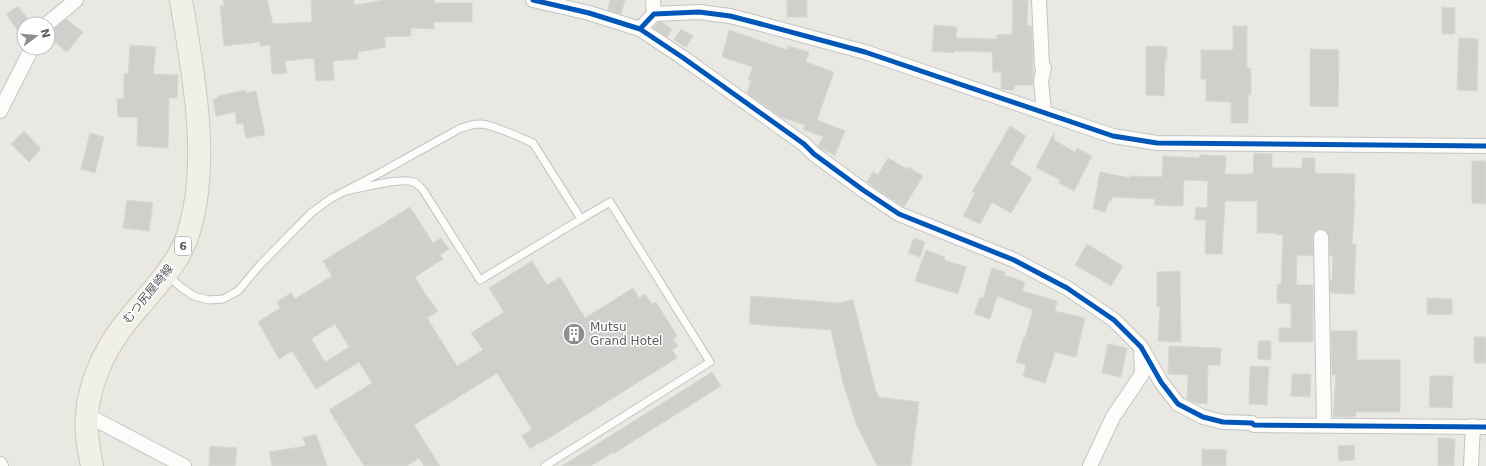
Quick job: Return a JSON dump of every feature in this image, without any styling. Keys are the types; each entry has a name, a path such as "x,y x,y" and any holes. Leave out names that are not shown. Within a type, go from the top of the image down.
{"main road":[{"name":"むつ尻屋崎線","path":"92,466 88,441 87,415 93,384 102,361 120,330 180,255 190,228 197,195 199,160 197,118 193,73 181,0"}],"street":[{"path":"56,17 76,0"},
{"path":"533,0 564,3 589,13 640,28 798,140 863,190 899,214 1014,260 1067,288 1114,320 1141,347 1161,382 1178,404 1203,417 1223,422 1252,423 1254,425 1480,427 1470,466"},
{"path":"653,0 654,14"},
{"path":"1039,0 1042,66 1044,68 1041,81 1044,112"},
{"path":"640,28 654,14 699,12 730,16 865,52 1113,136 1157,143 1486,146"},
{"path":"0,111 28,56"},
{"path":"1321,237 1324,426"},
{"path":"1090,466 1113,417 1142,374 1141,347"},
{"path":"87,415 184,466"}],"lane":[{"path":"166,274 194,296 210,300 223,299 238,291 259,266 311,214 330,199 446,135 470,125 483,124 522,137 533,144 582,219"},
{"path":"346,191 391,182 407,180 415,182 423,190 480,280 610,202 710,362 545,466"}],"building":[{"path":"223,0 267,0 273,24 312,22 311,0 354,0 354,5 384,0 435,0 434,3 472,3 472,22 434,22 434,29 411,28 411,36 384,37 386,47 358,52 358,59 333,61 334,80 316,81 314,58 285,61 287,73 272,74 270,45 260,46 260,42 224,46 220,6 224,6"},
{"path":"610,0 625,0 621,14 608,10"},
{"path":"787,0 807,0 807,17 787,17"},
{"path":"1013,0 1028,0 1027,26 1031,25 1033,48 1033,85 1014,85 1014,90 1001,89 1001,72 993,72 992,52 955,51 954,53 932,51 934,25 957,27 956,38 997,39 997,35 1012,34"},
{"path":"18,6 26,16 16,16 16,28 6,14"},
{"path":"1442,7 1455,8 1455,34 1442,34"},
{"path":"66,19 83,32 67,52 56,43 56,27"},
{"path":"658,22 662,22 672,29 667,37 654,28"},
{"path":"1233,26 1247,26 1247,68 1251,68 1251,95 1248,95 1248,123 1231,123 1231,102 1206,101 1206,79 1201,79 1201,50 1233,50"},
{"path":"681,29 693,36 686,47 674,40"},
{"path":"729,30 787,50 788,46 809,52 806,62 834,72 817,120 845,131 835,155 818,146 823,137 803,129 805,125 781,117 747,93 751,81 748,80 753,67 722,57"},
{"path":"1459,38 1478,39 1477,91 1457,90"},
{"path":"130,45 156,47 153,74 178,75 177,98 169,98 168,148 137,146 138,117 118,117 117,99 124,99 124,74 128,74"},
{"path":"1146,46 1167,47 1167,59 1165,59 1164,96 1146,95"},
{"path":"1310,49 1339,50 1338,107 1310,106"},
{"path":"245,90 246,93 256,91 265,135 246,138 243,123 237,124 235,112 216,116 213,100 218,98 218,96"},
{"path":"1010,126 1026,136 1010,164 1032,178 1011,213 992,202 980,224 963,216 975,193 972,192"},
{"path":"24,131 41,149 29,162 11,144"},
{"path":"90,133 104,137 95,173 81,169"},
{"path":"1054,133 1054,140 1075,152 1077,148 1092,156 1074,191 1059,183 1060,180 1036,167"},
{"path":"1254,153 1272,154 1272,168 1302,168 1302,158 1315,158 1315,173 1355,174 1352,244 1356,244 1354,294 1330,293 1333,256 1330,256 1329,236 1325,230 1317,230 1313,233 1313,256 1297,255 1296,285 1313,285 1313,342 1279,342 1279,328 1291,328 1291,304 1277,303 1277,284 1281,285 1283,235 1277,235 1277,233 1257,233 1257,201 1225,201 1222,254 1205,254 1206,220 1195,220 1196,207 1207,208 1208,181 1184,180 1183,206 1154,205 1155,199 1112,197 1105,212 1093,209 1100,172 1130,178 1130,176 1162,177 1163,156 1199,158 1200,155 1226,156 1225,174 1253,174"},
{"path":"888,158 923,176 904,207 867,182 873,172 878,175"},
{"path":"1472,161 1486,161 1486,204 1472,203"},
{"path":"127,200 153,203 149,231 123,228"},
{"name":"Mutsu Grand Hotel","path":"410,207 433,243 441,238 449,249 440,255 443,259 415,277 429,300 438,311 427,318 457,366 483,350 471,333 504,312 489,288 532,261 547,285 560,277 585,318 633,288 639,298 645,294 652,304 656,302 677,336 673,339 678,346 672,350 677,358 530,449 522,436 532,429 497,373 414,425 440,466 424,466 419,458 407,466 364,466 329,410 372,383 359,362 316,389 292,351 279,359 258,322 280,308 277,302 291,293 295,299 332,276 323,261","holes":["335,324 349,347 325,362 311,339"]},
{"path":"914,238 925,242 920,257 908,253"},
{"path":"1087,244 1123,266 1111,286 1075,265"},
{"path":"926,250 945,257 944,260 966,267 958,294 915,281"},
{"path":"992,268 1005,272 1004,275 1025,282 1022,291 1057,301 1055,311 1085,318 1076,357 1055,352 1045,383 1023,376 1026,365 1016,362 1033,310 997,296 990,319 974,314 980,297 983,298"},
{"path":"1180,271 1181,342 1158,341 1160,307 1157,307 1157,272"},
{"path":"751,296 839,303 853,300 878,397 919,402 911,466 877,466 857,426 843,383 831,330 749,324"},
{"path":"1427,298 1452,299 1452,315 1427,314"},
{"path":"1331,331 1357,331 1357,360 1400,360 1400,412 1356,412 1355,417 1333,417 1336,375 1332,375"},
{"path":"1474,337 1486,337 1486,363 1474,363"},
{"path":"1258,341 1271,341 1271,360 1258,359"},
{"path":"1108,344 1127,348 1121,377 1102,373"},
{"path":"1169,346 1221,348 1220,365 1208,365 1207,404 1195,403 1187,399 1188,375 1168,374"},
{"path":"1250,366 1269,367 1267,405 1249,404"},
{"path":"712,372 721,386 613,454 613,452 591,466 562,466"},
{"path":"1292,374 1311,374 1310,397 1291,396"},
{"path":"1430,376 1453,376 1452,408 1429,407"},
{"path":"316,434 327,466 272,466 269,452 306,446 303,438"},
{"path":"1438,438 1455,439 1454,466 1438,466"},
{"path":"1354,445 1355,460 1339,461 1338,446"},
{"path":"210,446 237,448 235,466 209,466"},
{"path":"1202,449 1226,450 1226,466 1202,466"}],"cycle path":[{"path":"533,0 589,13 640,29 804,144 814,154 899,214 1014,260 1067,288 1114,320 1141,347 1161,382 1178,404 1203,417 1223,422 1252,423 1254,425 1486,427"},
{"path":"640,29 654,14 699,12 730,16 865,52 1113,136 1157,143 1486,146"}],"place":[{"name":"Mutsu Grand Hotel","path":"574,334"}]}
